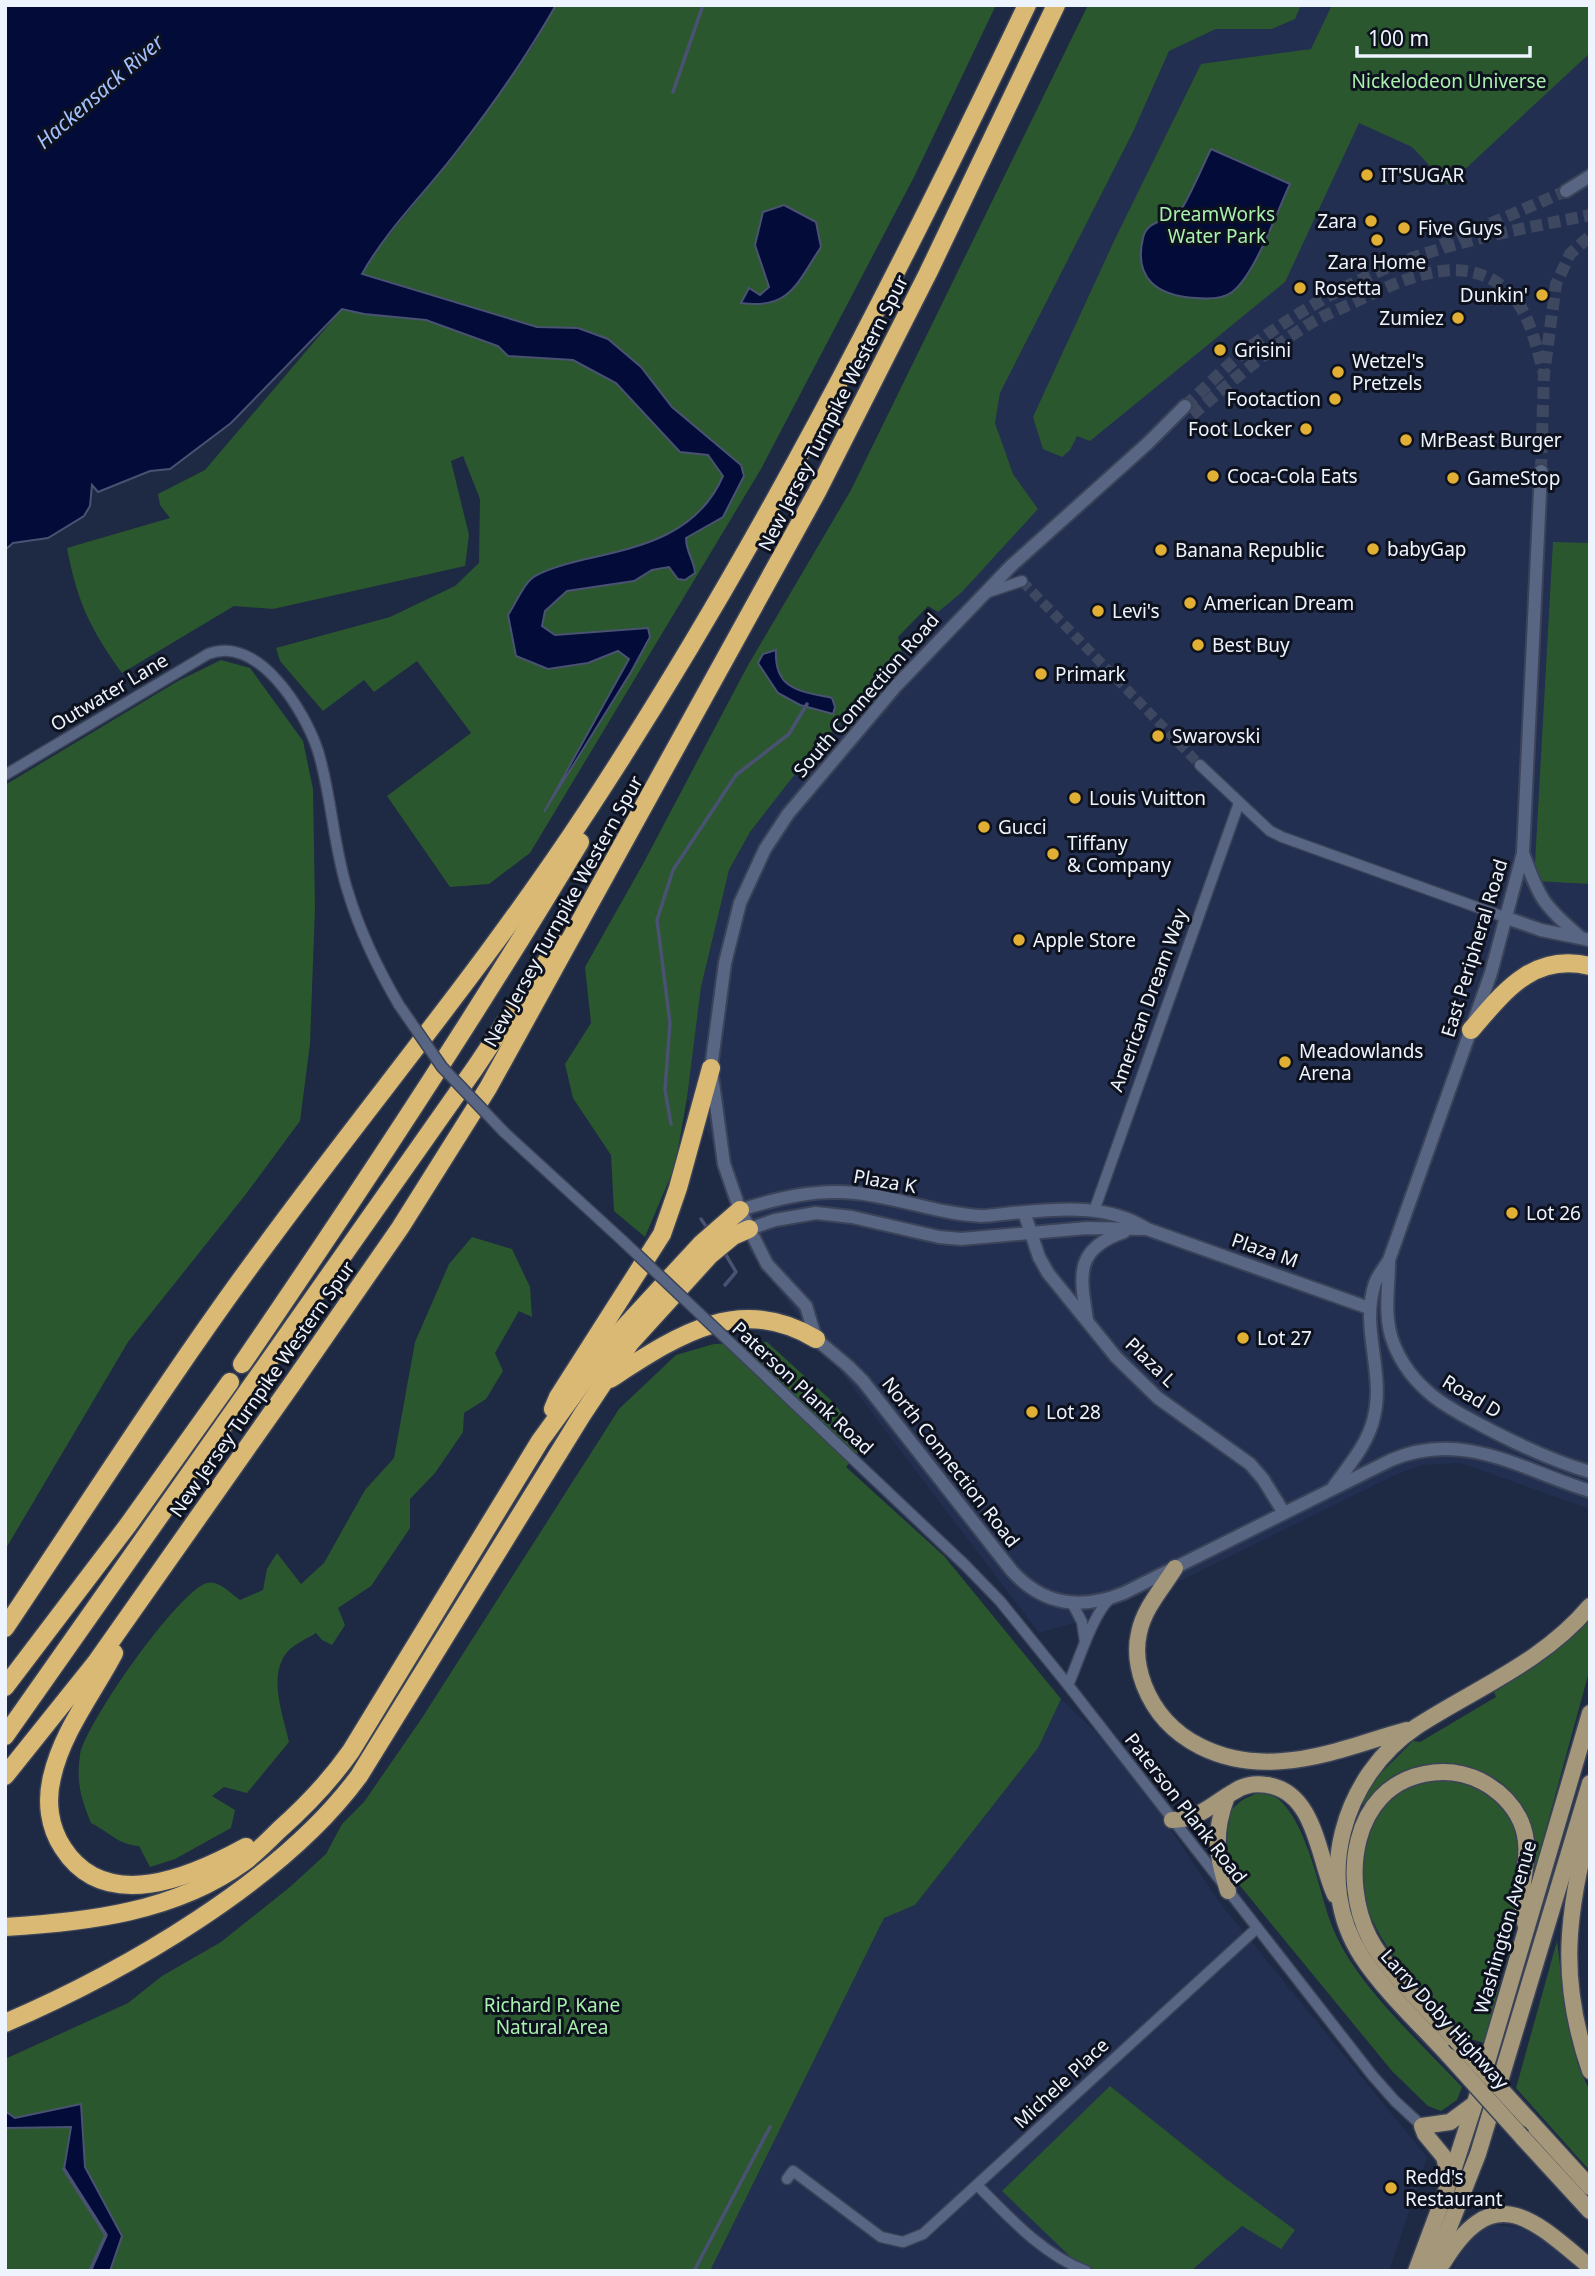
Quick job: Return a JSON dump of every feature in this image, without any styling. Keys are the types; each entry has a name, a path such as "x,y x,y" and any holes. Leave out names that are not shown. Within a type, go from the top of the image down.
{"highway":[{"name":"New Jersey Turnpike Western Spur","path":"5,1628 122,1452 253,1263 454,1001 607,781 715,606 784,486 901,264 1027,5"},
{"name":"New Jersey Turnpike Western Spur","path":"5,1776 80,1683 300,1374 425,1189 493,1080 823,482 928,273 1055,5"},
{"path":"242,1364 354,1199 508,962 590,825 607,781"},
{"path":"5,1736 475,1068 579,912 603,883"},
{"path":"1471,1030 1507,989 1525,975 1553,964 1590,966"},
{"path":"540,1441 558,1397 662,1234 681,1179 711,1068"},
{"path":"5,1927 97,1919 172,1898 204,1884 244,1861 286,1825 331,1779 351,1751 540,1441 600,1354 726,1232 740,1210"},
{"path":"726,1232 749,1229"},
{"path":"5,2023 81,1989 193,1922 276,1860 333,1808 359,1776 601,1385 642,1328 706,1250"},
{"path":"601,1385 667,1342 712,1324 748,1320 771,1321 816,1339"},
{"path":"5,1688 128,1525 230,1382"},
{"path":"141,1599 55,1765 49,1806 52,1826 61,1845 75,1863 92,1875 115,1883 144,1885 204,1869 286,1825"}],"main road":[{"path":"1175,1568 1143,1619 1138,1639 1138,1660 1146,1690 1157,1711 1174,1730 1194,1744 1234,1758 1283,1761 1333,1752 1416,1727"},
{"name":"Larry Doby Highway","path":"1590,1606 1538,1655 1416,1727 1395,1743 1373,1766 1352,1802 1342,1832 1338,1861 1342,1910 1352,1940 1368,1966 1590,2211"},
{"name":"Washington Avenue","path":"1416,2271 1475,2103 1590,1713"},
{"path":"1526,1929 1522,1897 1527,1857 1525,1838 1516,1814 1499,1793 1476,1779 1442,1772 1422,1774 1404,1781 1389,1790 1376,1803 1363,1826 1355,1866 1356,1895 1365,1927 1375,1947 1590,2187"},
{"name":"Washington Avenue","path":"1432,2271 1481,2144 1590,1783"},
{"path":"1172,1820 1197,1816 1240,1788 1265,1784 1281,1789 1294,1799 1311,1824 1327,1875 1342,1910"},
{"path":"1227,1796 1217,1826 1216,1845 1228,1891"},
{"path":"1590,1823 1572,1899 1568,1962 1573,2011 1590,2071"},
{"path":"1450,2180 1444,2157 1425,2134 1422,2126 1450,2122 1475,2103"},
{"path":"1438,2271 1465,2232 1486,2219 1511,2214 1520,2215 1538,2224 1590,2267"}],"street":[{"path":"1566,191 1590,176"},
{"name":"South Connection Road","path":"711,1068 729,938 740,902 765,849 788,814 869,717 983,594 1173,420 1189,411"},
{"name":"East Peripheral Road","path":"1332,1490 1361,1450 1375,1416 1377,1380 1369,1307 1376,1281 1389,1260 1471,1030 1507,918 1523,853 1541,471"},
{"path":"983,594 1022,581"},
{"name":"Outwater Lane","path":"5,775 201,657 215,651 234,650"},
{"name":"Paterson Plank Road","path":"234,650 255,659 274,678 313,738 323,772 338,857 348,892 379,968 399,1005 442,1067 503,1132 622,1241 988,1589 1068,1685 1384,2089 1422,2126"},
{"path":"1200,765 1270,831 1288,840 1541,930 1584,938"},
{"name":"American Dream Way","path":"1094,1211 1240,803"},
{"path":"1523,853 1535,887 1547,908 1584,938"},
{"path":"711,1068 721,1150 740,1210 767,1264 806,1306 816,1339"},
{"name":"Plaza K","path":"740,1210 796,1195 834,1192 875,1196 936,1210 980,1216 1024,1212"},
{"name":"Plaza M","path":"1024,1212 1057,1209 1094,1211 1134,1220 1147,1229 1369,1307"},
{"name":"Plaza L","path":"1024,1212 1039,1257 1048,1273 1116,1357 1158,1398 1257,1472 1284,1513"},
{"path":"749,1229 775,1220 816,1213 852,1217 939,1237 961,1239 1031,1232"},
{"name":"Plaza M","path":"1031,1232 1087,1228 1147,1229"},
{"path":"1087,1321 1081,1280 1085,1260 1095,1246 1106,1238 1130,1230"},
{"name":"Road D","path":"1389,1260 1387,1305 1391,1336 1400,1356 1419,1383 1448,1407 1501,1436 1590,1472"},
{"name":"North Connection Road","path":"816,1339 863,1381 1019,1580 1043,1595 1086,1604 1110,1599 1332,1490"},
{"path":"1332,1490 1405,1454 1443,1448 1487,1454 1590,1492"},
{"path":"1068,1685 1101,1609 1110,1599"},
{"path":"1072,1603 1082,1622 1085,1642"},
{"name":"Michele Place","path":"787,2179 793,2171 881,2238 903,2242 923,2234 1257,1928"},
{"path":"977,2185 1032,2238 1071,2265 1086,2271"}],"shaded area":[{"path":"1301,5 1590,5 1590,1509 1460,1463 1422,1465 1395,1475 1182,1580 1155,1586 1074,1623 1039,1633 750,1252 727,1196 711,1138 687,1098 701,987 729,870 750,832 792,778 902,653 907,643 934,614 962,592 1037,509 1013,475 995,423 1000,393 1133,132 1169,51 1216,29 1272,29 1295,19"},
{"path":"1061,1699 1125,1760 1219,1902 1427,2157 1389,2271 710,2271 884,1918 915,1905 1038,1748"},
{"path":"1485,2224 1530,2229 1580,2271 1452,2271 1465,2241"}],"green space":[{"path":"556,5 996,5 914,177 761,469 530,853 489,884 450,887 387,796 471,733 417,661 374,692 364,680 323,711 280,661 276,648 390,617 455,586 479,563 480,499 463,456 451,461 469,535 465,566 273,609 234,606 122,673 86,614 75,584 67,548 170,518 160,505 158,494 205,470 342,309 376,251 458,151 533,46"},
{"path":"1088,5 1301,5 1295,19 1272,29 1216,29 1169,51 1133,132 1000,393 995,423 1013,474 1038,509 962,592 938,612 928,606 898,637 902,653 792,778 750,832 729,870 701,987 687,1098 675,1166 645,1237 614,1211 611,1155 573,1098 565,1064 591,1023 585,967 747,667 851,490"},
{"name":"DreamWorks Water Park","path":"1332,5 1590,5 1590,53 1448,185 1412,147 1359,123 1285,282 1090,441 1077,436 1070,450 1062,457 1043,449 1033,417 1115,239 1201,64 1311,49"},
{"path":"1553,542 1590,543 1590,884 1534,881"},
{"path":"221,660 250,668 303,741 313,789 315,907 310,1044 300,1121 246,1194 128,1342 5,1550 5,785 178,681"},
{"path":"472,1237 512,1249 530,1287 532,1317 519,1311 495,1353 503,1371 486,1399 464,1413 463,1432 435,1473 410,1499 410,1528 371,1586 338,1608 345,1625 332,1645 316,1633 291,1648 282,1661 278,1672 278,1695 289,1742 247,1793 224,1787 212,1796 235,1810 231,1828 175,1859 150,1867 139,1846 120,1841 91,1823 79,1782 80,1755 86,1739 134,1660 193,1591 211,1583 220,1585 240,1600 263,1590 267,1569 277,1553 301,1584 324,1563 365,1490 394,1458 415,1342 449,1264"},
{"name":"Richard P. Kane Natural Area","path":"767,1342 834,1403 865,1444 846,1467 944,1556 1061,1699 1038,1748 915,1905 884,1918 710,2271 5,2271 5,2059 128,2003 162,1976 221,1942 290,1887 326,1854 342,1824 364,1802 422,1718 619,1409 676,1355 714,1344"},
{"path":"1590,1619 1590,1668 1534,1873 1514,1797 1490,1775 1456,1765 1420,1766 1404,1770 1390,1778 1361,1804 1376,1778 1413,1741 1420,1742 1496,1697 1494,1692 1545,1659"},
{"path":"1446,1778 1481,1790 1501,1804 1515,1823 1521,1845 1517,1896 1485,2043 1467,2038 1403,1968 1384,1942 1370,1915 1363,1886 1363,1856 1380,1813 1394,1796 1403,1790 1423,1782"},
{"path":"1260,1791 1275,1797 1288,1809 1298,1827 1332,1926 1356,1969 1389,2011 1462,2087 1457,2100 1441,2111 1428,2106 1392,2071 1231,1872 1222,1840 1226,1819 1241,1801"},
{"path":"1557,1941 1566,2016 1578,2065 1590,2092 1590,2171 1516,2088"},
{"path":"1110,2086 1226,2179 1295,2230 1281,2249 1242,2226 1191,2271 1100,2271 1077,2263 1002,2191"}],"water":[{"name":"Hackensack River","path":"5,5 556,5 484,116 395,226 362,274 537,327 578,328 608,339 641,367 672,407 741,465 744,476 723,517 686,538 695,573 685,580 678,579 669,567 652,570 634,581 567,591 545,611 542,626 555,635 648,628 650,637 544,812 629,659 618,651 588,663 548,669 516,656 508,615 528,582 541,573 645,544 682,526 698,513 712,496 723,476 708,455 680,452 616,383 573,360 508,356 498,346 426,320 364,314 342,309 231,423 170,469 150,471 98,492 92,485 90,506 84,516 48,538 13,543 5,550"},
{"path":"1211,149 1290,184 1265,242 1241,284 1220,297 1183,297 1160,289 1146,275 1141,253 1143,238 1153,224 1180,211"},
{"path":"784,205 816,222 821,247 798,282 782,298 758,304 741,303 749,288 760,295 769,287 755,245 763,212"},
{"path":"776,650 779,673 784,681 800,690 832,698 835,707 833,714 800,705 778,693 758,663 763,654"},
{"path":"81,2104 85,2167 122,2236 110,2271 90,2271 106,2235 64,2169 71,2127 5,2128 5,2111 15,2118"}],"waterway":[{"path":"673,92 703,5"},
{"path":"671,1124 665,1090 670,1023 657,920 673,870 736,775 789,734 807,704"},
{"path":"701,1219 708,1229"},
{"path":"723,1250 736,1272 725,1285"},
{"path":"694,2271 770,2127"},
{"path":"64,2169 106,2235 90,2271"}],"tunnel":[{"path":"1441,245 1566,191"},
{"path":"1185,406 1251,346 1297,315 1353,283 1412,258 1456,245 1590,215"},
{"path":"1541,471 1544,374 1556,284 1570,254 1590,236"},
{"path":"1192,415 1264,355 1311,323 1396,284 1435,272 1473,272 1492,279 1509,292 1527,320 1544,374"},
{"path":"1022,581 1200,765"}],"place":[{"name":"IT'SUGAR","path":"1367,175"},
{"name":"Zara","path":"1371,221"},
{"name":"Five Guys","path":"1404,228"},
{"name":"Zara Home","path":"1377,240"},
{"name":"Rosetta","path":"1300,288"},
{"name":"Dunkin'","path":"1542,295"},
{"name":"Zumiez","path":"1458,318"},
{"name":"Grisini","path":"1220,350"},
{"name":"Wetzel's Pretzels","path":"1338,372"},
{"name":"Footaction","path":"1335,399"},
{"name":"Foot Locker","path":"1306,429"},
{"name":"MrBeast Burger","path":"1406,440"},
{"name":"Coca-Cola Eats","path":"1213,476"},
{"name":"GameStop","path":"1453,478"},
{"name":"babyGap","path":"1373,549"},
{"name":"Banana Republic","path":"1161,550"},
{"name":"American Dream","path":"1190,603"},
{"name":"Levi's","path":"1098,611"},
{"name":"Best Buy","path":"1198,645"},
{"name":"Primark","path":"1041,674"},
{"name":"Swarovski","path":"1158,736"},
{"name":"Louis Vuitton","path":"1075,798"},
{"name":"Gucci","path":"984,827"},
{"name":"Tiffany & Company","path":"1053,854"},
{"name":"Apple Store","path":"1019,940"},
{"name":"Meadowlands Arena","path":"1285,1062"},
{"name":"Lot 26","path":"1512,1213"},
{"name":"Lot 27","path":"1243,1338"},
{"name":"Lot 28","path":"1032,1412"},
{"name":"Redd's Restaurant","path":"1391,2188"}],"park label":[{"name":"Nickelodeon Universe","path":"1449,81"}]}
